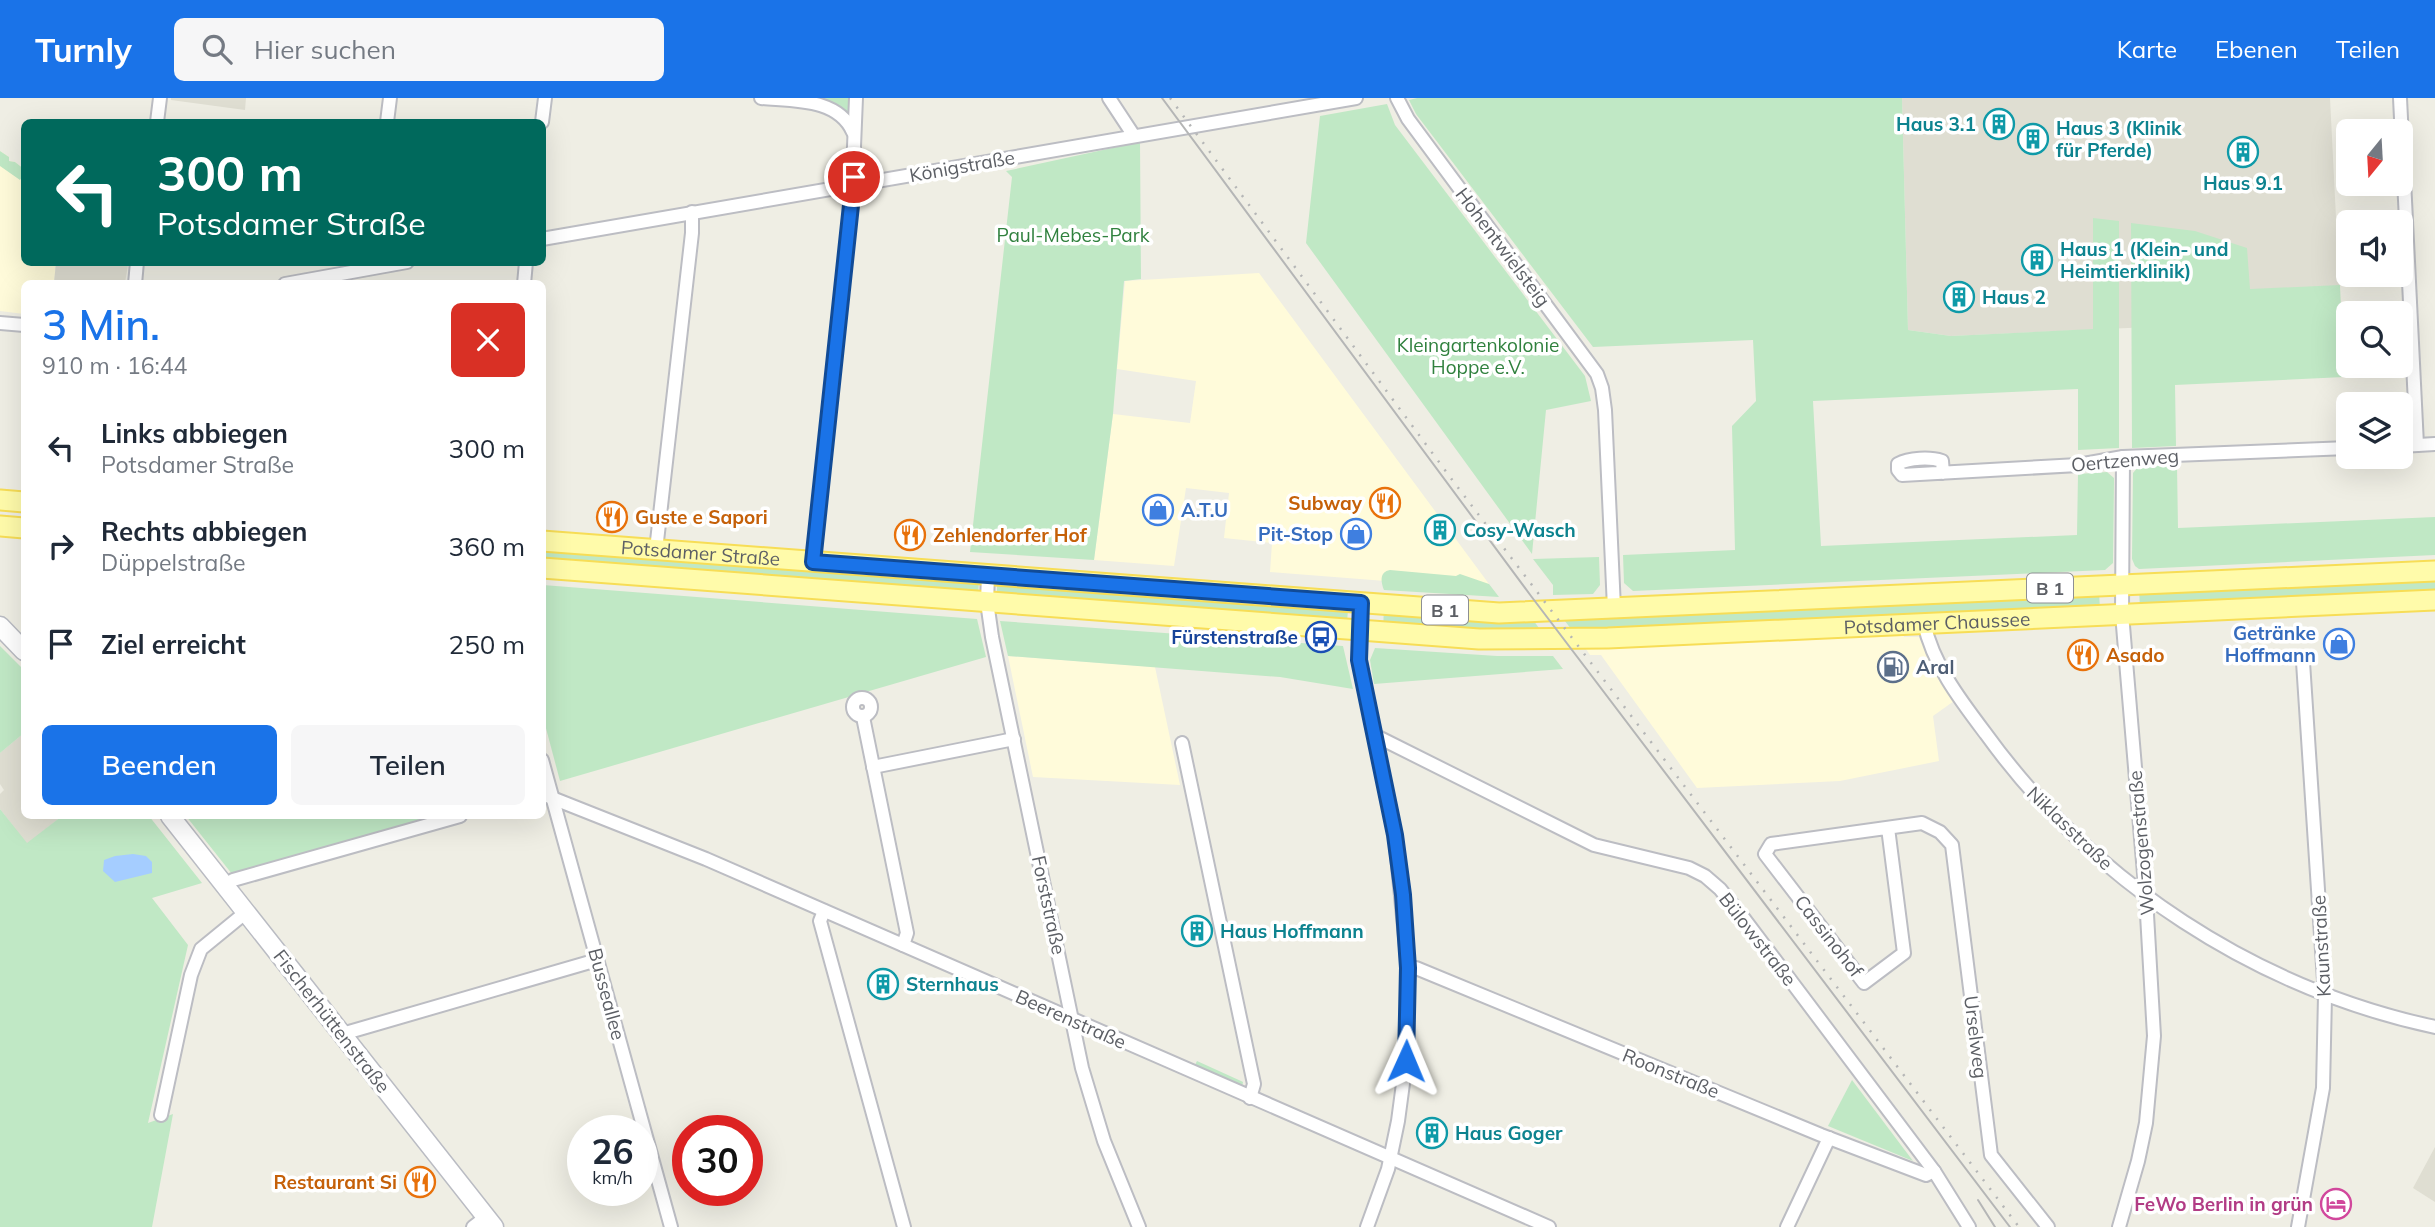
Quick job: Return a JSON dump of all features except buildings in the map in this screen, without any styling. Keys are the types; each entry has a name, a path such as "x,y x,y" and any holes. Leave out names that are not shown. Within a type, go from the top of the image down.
{"main road":[{"path":"0,500 21,502"},
{"path":"0,526 21,528"},
{"name":"Potsdamer Straße","path":"546,541 1499,613 1614,608"},
{"name":"Potsdamer Straße","path":"546,568 1479,639 1608,638"},
{"name":"Potsdamer Chaussee","path":"1614,608 2435,571"},
{"name":"Potsdamer Chaussee","path":"1608,638 2435,600"}],"street":[{"path":"157,119 160,98"},
{"path":"387,119 390,98"},
{"path":"542,119 545,98"},
{"path":"761,98 797,99 836,110 848,120 855,135"},
{"path":"813,562 853,184 856,98"},
{"path":"1109,98 1134,136"},
{"name":"Königstraße","path":"546,238 1356,98"},
{"name":"Hohentwielsteig","path":"1397,98 1408,119 1597,374 1605,410 1614,608"},
{"path":"2400,98 2417,445"},
{"path":"656,550 692,233 692,212"},
{"path":"304,280 371,266"},
{"path":"0,323 21,325"},
{"path":"2413,445 2435,444"},
{"name":"Oertzenweg","path":"1943,472 2078,465 2123,457 2336,448"},
{"name":"Wolzogenstraße","path":"2119,1227 2138,1161 2151,1082 2154,1036 2146,897 2122,614 2123,457"},
{"name":"Forststraße","path":"988,575 987,602 1082,1068 1094,1113 1139,1227"},
{"path":"1361,603 1359,660 1395,835 1408,968 1406,1061 1390,1159 1367,1227"},
{"name":"Niklasstraße","path":"1924,623 1927,638 1953,687 2004,759 2053,815 2098,858 2146,897 2200,933 2262,967 2325,996 2385,1016 2435,1027"},
{"path":"0,626 21,648"},
{"name":"Kaunstraße","path":"2298,1227 2323,1088 2325,996 2303,662"},
{"path":"863,717 907,933 903,945"},
{"name":"Bülowstraße","path":"1376,736 1594,845 1689,868 1705,876 1720,889 1745,919 1934,1171 1969,1227"},
{"path":"873,767 1014,738"},
{"path":"1182,743 1254,1084 1250,1097"},
{"name":"Beerenstraße","path":"548,796 654,837 1549,1227"},
{"name":"Busseallee","path":"548,796 597,960 671,1227"},
{"name":"Fischerhüttenstraße","path":"172,819 342,1034 484,1223"},
{"path":"225,886 233,880 449,819"},
{"name":"Cassinohof","path":"1888,828 1904,953 1864,983 1765,854 1771,844 1922,823 1940,832"},
{"name":"Urselweg","path":"1940,832 1952,845 1991,1154 2048,1227"},
{"path":"824,911 820,921 904,1227"},
{"path":"161,1115 191,975 201,949 245,913"},
{"path":"342,1034 597,960"},
{"name":"Roonstraße","path":"1408,968 1416,968 1829,1138 1926,1175 1934,1171"},
{"path":"1787,1227 1829,1138"}],"shaded area":[{"path":"171,98 246,98 245,110"},
{"path":"1902,98 2330,98 2336,218 2336,287 2339,287 2340,301 2336,301 2336,375 2173,326 1951,336 1908,330"},
{"path":"0,151 9,157 9,161 21,167 21,266 56,266 54,280 21,280 21,314 0,311"},
{"path":"56,266 128,266 126,280 54,280"},
{"path":"1259,273 1489,584 1424,584 1270,572 1272,543 1224,538 1229,493 1186,488 1174,566 1094,560 1113,414 1190,423 1196,381 1117,369 1125,281"},
{"path":"1903,634 1904,637 1919,637 1954,701 1933,716 1939,761 1840,781 1697,788 1601,655 1590,655 1584,646"},
{"path":"1008,656 1155,667 1180,785 1033,777"},
{"path":"21,736 21,819 58,819 27,844 0,809 0,794 4,790 0,784 0,753"},
{"path":"2435,1147 2435,1202 2413,1188"}],"green space":[{"path":"818,98 851,98 850,115 839,106"},
{"path":"1902,98 1908,330 1951,336 2093,329 2093,218 2119,221 2119,448 2078,450 2078,389 1813,401 1821,546 2077,535 2078,474 2107,472 2114,478 2113,563 2105,570 1633,591 1624,583 1623,555 1735,550 1732,426 1756,401 1753,340 1593,347 1416,114 1409,100"},
{"name":"Kleingartenkolonie Hoppe e.V.","path":"1387,104 1395,125 1585,376 1591,401 1546,410 1532,554 1306,243 1320,116"},
{"name":"Paul-Mebes-Park","path":"1140,142 1141,279 1124,281 1113,414 1094,560 970,552 1012,177 1006,171"},
{"path":"0,151 9,157 9,161 21,167 21,178 20,180 0,166"},
{"path":"2131,223 2195,231 2247,248 2250,289 2340,287 2341,301 2336,301 2336,377 2175,385 2176,446 2132,448"},
{"path":"2177,465 2178,528 2435,517 2435,555 2139,569 2132,559 2133,473 2138,467"},
{"path":"546,546 979,581 978,595 546,563"},
{"path":"1599,557 1600,585 1593,594 1553,595 1553,585 1533,559"},
{"path":"1390,570 1456,576 1460,574 1489,584 1499,597 1384,590 1382,575"},
{"path":"2435,576 2435,595 2140,608 2139,589"},
{"path":"997,583 1348,610 1347,622 997,596"},
{"path":"546,585 977,619 986,657 560,781 546,728"},
{"path":"2099,591 2100,611 1575,634 1561,616"},
{"path":"1384,610 1531,617 1544,635 1383,627"},
{"path":"1000,621 1343,646 1353,689 1280,677 1008,656"},
{"path":"0,646 21,667 21,736 0,753"},
{"path":"1375,648 1497,656 1553,656 1563,669 1374,684 1370,660"},
{"path":"0,809 27,843 58,819 151,819 202,883 152,898 188,945 148,1123 173,1114 152,1227 0,1227"},
{"path":"188,819 428,819 232,874"},
{"path":"1197,1061 1243,1082 1242,1087 1194,1067"},
{"path":"1852,1080 1913,1161 1828,1126"}],"water":[{"path":"133,854 146,856 152,862 152,873 115,882 103,871 104,860"}],"tram line":[{"path":"1162,98 1531,596 2010,1227"},
{"path":"1978,1200 1995,1227"}],"railway":[{"path":"1170,98 1453,481 2019,1227"}],"place":[{"name":"Haus 3.1","path":"1999,124"},
{"name":"Haus 3 (Klinik für Pferde)","path":"2033,139"},
{"name":"Haus 9.1","path":"2243,152"},
{"name":"Haus 1 (Klein- und Heimtierklinik)","path":"2037,260"},
{"name":"Haus 2","path":"1959,297"},
{"name":"Subway","path":"1385,503"},
{"name":"A.T.U","path":"1158,510"},
{"name":"Guste e Sapori","path":"612,517"},
{"name":"Cosy-Wasch","path":"1440,530"},
{"name":"Pit-Stop","path":"1356,534"},
{"name":"Zehlendorfer Hof","path":"910,535"},
{"name":"Fürstenstraße","path":"1321,637"},
{"name":"Getränke Hoffmann","path":"2339,644"},
{"name":"Asado","path":"2083,655"},
{"name":"Aral","path":"1893,667"},
{"name":"Haus Hoffmann","path":"1197,931"},
{"name":"Sternhaus","path":"883,984"},
{"name":"Haus Goger","path":"1432,1133"},
{"name":"Restaurant Si","path":"420,1182"},
{"name":"FeWo Berlin in grün","path":"2336,1204"}],"route":[{"path":"854,177 813,562 1361,603 1359,660 1395,835 1403,895 1408,968 1406,1061"}]}
